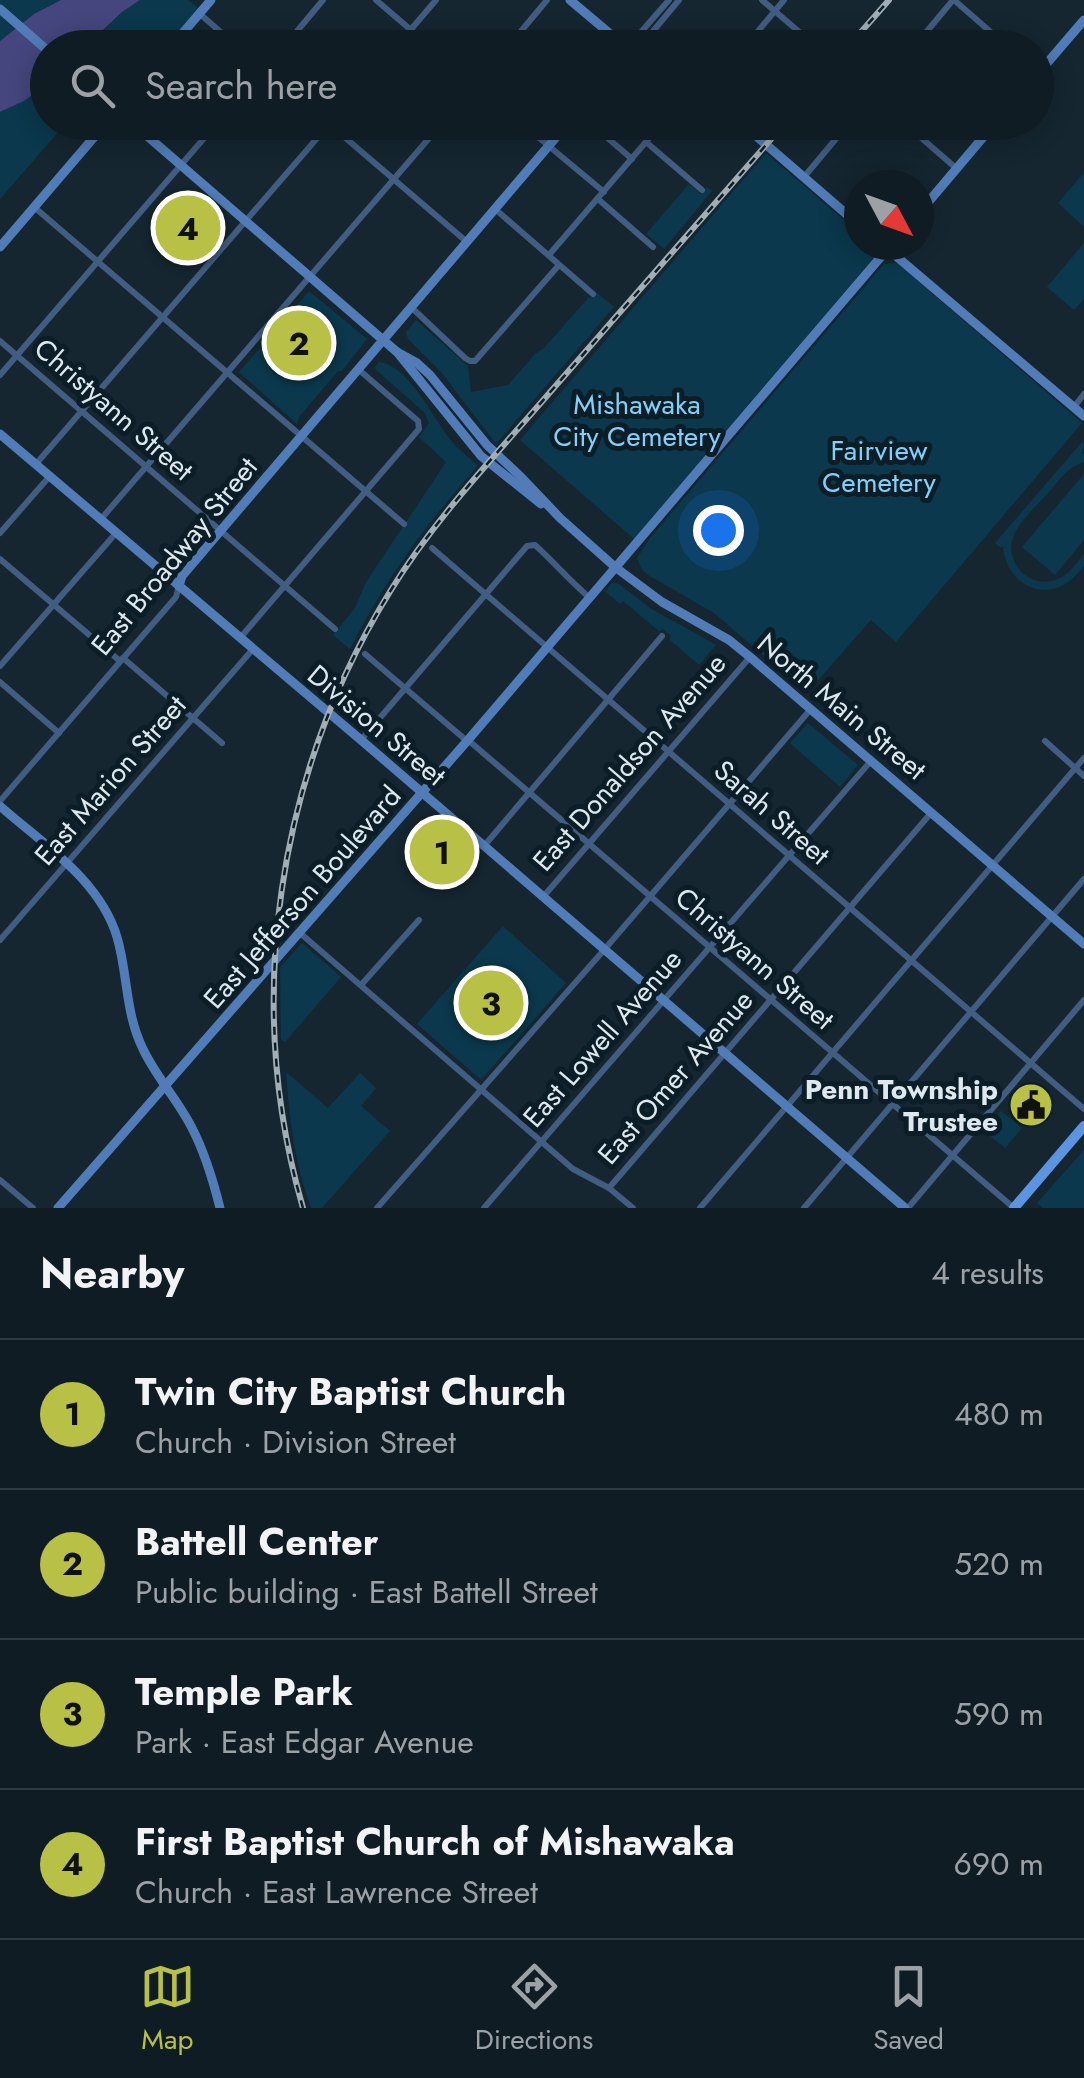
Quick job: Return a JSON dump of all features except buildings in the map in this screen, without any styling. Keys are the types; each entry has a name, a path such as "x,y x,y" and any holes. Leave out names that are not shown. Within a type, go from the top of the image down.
{"main road":[{"path":"1014,1208 1084,1126"}],"street":[{"path":"186,30 212,0"},
{"path":"298,30 323,0"},
{"path":"376,0 410,29 436,0"},
{"path":"522,30 548,0"},
{"path":"570,0 606,30"},
{"path":"643,30 669,0"},
{"path":"654,30 680,0"},
{"path":"762,0 797,30"},
{"path":"759,30 784,0"},
{"path":"929,30 954,0 988,30"},
{"path":"0,9 30,35"},
{"path":"200,14 218,30"},
{"path":"1054,54 1084,20"},
{"path":"0,247 92,140"},
{"name":"North Main Street","path":"151,140 383,340 418,363 486,445 616,567 662,602 729,640 1084,944"},
{"path":"0,375 203,140"},
{"path":"35,465 315,140"},
{"path":"348,140 467,242"},
{"path":"100,520 428,140"},
{"path":"542,140 604,192"},
{"name":"East Broadway Street","path":"0,804 176,597 182,576 220,530 554,140"},
{"path":"610,140 632,159"},
{"path":"760,140 844,212"},
{"path":"803,178 835,140"},
{"path":"924,140 957,169"},
{"path":"934,196 981,140"},
{"path":"549,256 646,142 702,190"},
{"path":"598,199 654,247"},
{"path":"34,207 404,524"},
{"path":"495,209 593,294"},
{"name":"East Jefferson Boulevard","path":"58,1208 468,741 876,260"},
{"path":"904,260 1084,416"},
{"path":"411,307 465,358 475,360 559,264"},
{"name":"Christyann Street","path":"0,342 335,628"},
{"path":"240,638 420,426 358,369"},
{"path":"1074,407 1084,394"},
{"name":"Division Street","path":"0,434 906,1208"},
{"path":"0,533 49,477"},
{"path":"0,666 116,533"},
{"path":"361,740 530,544 536,545 590,598"},
{"name":"Sarah Street","path":"432,548 1084,1109"},
{"path":"0,559 222,744"},
{"path":"484,846 662,636"},
{"name":"East Marion Street","path":"2,935 252,649"},
{"name":"Christyann Street","path":"365,654 1014,1208"},
{"name":"East Donaldson Avenue","path":"543,898 750,657"},
{"path":"0,682 59,733"},
{"path":"378,1208 810,710"},
{"path":"1045,741 1084,776"},
{"path":"700,1208 1084,758"},
{"name":"East Lowell Avenue","path":"484,1208 870,762"},
{"path":"0,804 67,864 91,889 109,917 121,954 133,1026 144,1053 204,1153 220,1208"},
{"name":"East Omer Avenue","path":"609,1188 932,812"},
{"path":"804,1208 1084,879"},
{"path":"361,985 419,920"},
{"path":"300,933 580,1174 609,1188 633,1208"},
{"path":"906,1208 1084,1000"},
{"path":"0,1180 33,1208"}],"green space":[{"path":"0,0 61,0 34,14 0,41"},
{"path":"140,0 188,0 200,9 180,30 104,30"},
{"path":"30,97 30,140 51,140 0,199 0,112"},
{"name":"Mishawaka City Cemetery","path":"766,153 844,220 844,260 872,260 634,539 520,440"},
{"path":"1084,175 1084,227 1058,203"},
{"path":"689,184 701,194 707,187 712,191 664,249 646,234"},
{"path":"1084,243 1084,299 1074,310 1047,287"},
{"name":"Fairview Cemetery","path":"897,263 1082,423 896,642 871,620 807,693 714,613 648,575 637,558 884,264"},
{"path":"309,291 367,339 297,424 239,372"},
{"path":"596,292 614,307 496,444 406,332 416,320 468,366 471,392 508,385"},
{"path":"379,362 409,381 452,442 478,466 408,553 350,649 333,635 355,608 366,582 446,462 419,437 429,423 425,413 374,368"},
{"path":"1082,442 1084,462 1065,474 1022,521 1011,550 1017,566 1037,581 1060,578 1084,554 1084,566 1059,587 1029,587 1014,575 1003,546 995,543"},
{"path":"1084,474 1084,540 1055,575 1022,547"},
{"path":"613,582 716,645 699,665 663,629 659,631 605,591"},
{"path":"808,723 858,765 840,787 790,743"},
{"path":"503,926 566,983 481,1080 417,1024"},
{"path":"302,943 341,977 285,1042 281,1039 280,967"},
{"path":"286,1072 328,1108 360,1073 376,1088 361,1106 390,1131 322,1208 311,1208 301,1175"},
{"path":"1001,1111 1022,1128 1005,1148 984,1131"},
{"path":"1084,1150 1084,1208 1043,1208 1037,1203"}],"water":[{"path":"61,0 140,0 103,30 30,30 30,97 0,112 0,41 34,14"}],"railway":[{"path":"863,30 889,0"},
{"path":"303,1208 285,1130 275,1050 274,970 282,890 297,811 321,735 352,661 391,590 447,512 770,140"}],"place":[{"name":"First Baptist Church of Mishawaka","path":"188,228"},
{"name":"Battell Center","path":"299,343"},
{"name":"Twin City Baptist Church","path":"442,852"},
{"name":"Temple Park","path":"491,1003"},
{"name":"Penn Township Trustee","path":"1031,1105"}]}
